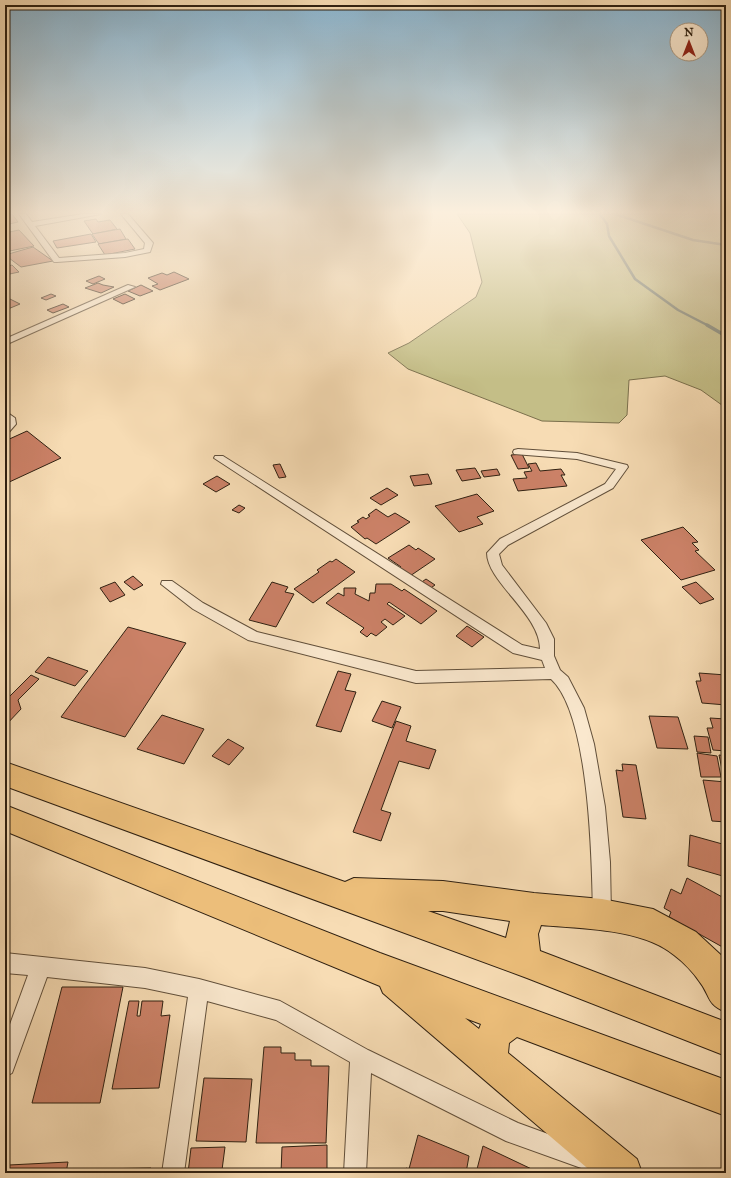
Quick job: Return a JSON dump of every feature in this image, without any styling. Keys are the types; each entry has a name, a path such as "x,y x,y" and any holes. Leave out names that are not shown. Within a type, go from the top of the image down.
{"highway":[{"path":"5,774 526,962 726,1039"},
{"path":"5,818 380,969 644,1066 726,1098"},
{"path":"334,892 443,896 534,909 602,915 653,925 685,943 711,969 726,995"},
{"path":"526,962 522,933 525,921 534,909"},
{"path":"380,969 622,1172"},
{"path":"490,1061 492,1042 497,1030 500,1026 516,1020"}],"street":[{"path":"5,342 131,287"},
{"path":"5,414 11,420 11,424 5,430"},
{"path":"518,452 577,456 623,466 609,486 548,520 504,542 493,553 493,559 497,567 538,623 547,639 547,656 554,673 563,681 576,708 586,744 597,807 601,862 602,915"},
{"path":"219,458 518,649 547,656"},
{"path":"167,584 198,606 253,636 416,677 554,673"},
{"path":"5,963 145,978 199,989 280,1011 361,1057 514,1133 622,1172"},
{"path":"5,1066 41,967"},
{"path":"173,1173 199,989"},
{"path":"355,1173 361,1057"}],"shaded area":[{"path":"479,269 726,269 726,408 701,390 665,376 629,380 627,415 619,423 542,421 408,369 388,353 409,343 476,297 482,282"}],"building":[{"path":"5,269 16,269 19,272 5,275"},
{"path":"174,272 189,279 160,290 152,286 158,284 148,278 162,273 167,275"},
{"path":"99,276 105,279 93,284 86,281"},
{"path":"98,283 114,287 101,293 85,288"},
{"path":"141,285 153,291 140,296 128,291"},
{"path":"51,294 56,296 46,300 41,298"},
{"path":"125,294 135,299 123,304 113,299"},
{"path":"8,298 20,304 8,309 10,310 5,312 5,299"},
{"path":"63,304 69,307 53,313 47,310"},
{"path":"27,431 61,458 5,484 5,441"},
{"path":"522,454 529,468 518,469 511,455"},
{"path":"536,463 540,471 561,469 565,475 561,475 567,486 518,491 513,479 527,478 524,472 532,471 528,464"},
{"path":"280,464 286,477 279,478 273,465"},
{"path":"475,468 481,478 462,481 456,470"},
{"path":"497,469 500,475 484,477 481,471"},
{"path":"428,474 432,484 414,486 410,476"},
{"path":"217,476 230,484 216,492 203,484"},
{"path":"387,488 398,495 381,505 370,498"},
{"path":"477,494 494,511 477,517 483,524 459,532 435,506"},
{"path":"239,505 245,508 239,513 232,510"},
{"path":"376,509 388,517 395,513 410,522 376,544 367,538 365,539 351,527 359,522 357,521 363,517 366,519 370,516 368,515"},
{"path":"683,527 698,542 692,543 699,550 695,551 715,570 681,580 641,540"},
{"path":"409,545 416,550 418,548 435,559 410,576 399,568 401,567 388,558"},
{"path":"336,559 355,572 313,603 294,589 319,572 317,570 330,561 332,562"},
{"path":"133,576 143,585 134,590 124,582"},
{"path":"426,579 435,585 428,590 419,584"},
{"path":"115,582 125,595 110,602 100,588"},
{"path":"272,582 288,587 285,592 294,594 276,627 249,620"},
{"path":"696,582 714,599 700,604 682,587"},
{"path":"376,584 391,584 402,591 404,589 437,611 421,624 389,602 387,604 405,616 393,625 385,619 381,622 387,627 376,636 371,633 367,637 360,632 364,628 326,603 338,593 344,596 344,588 356,588 355,594 369,601 370,593 375,593"},
{"path":"467,626 484,637 472,647 456,636"},
{"path":"128,627 186,643 125,737 61,717"},
{"path":"48,657 88,671 75,686 35,672"},
{"path":"338,671 351,674 345,690 356,692 341,732 316,726"},
{"path":"699,673 726,675 726,705 702,703 696,681 701,681"},
{"path":"31,675 39,679 18,700 21,709 5,726 5,701"},
{"path":"382,701 401,707 392,728 372,721"},
{"path":"162,715 204,729 184,764 137,749"},
{"path":"649,716 678,717 688,749 657,748"},
{"path":"710,718 726,719 726,751 713,750 707,728 713,728"},
{"path":"396,721 411,726 406,741 436,750 429,769 399,761 381,810 391,813 381,841 353,832"},
{"path":"694,736 708,737 711,753 697,752"},
{"path":"228,739 244,748 229,765 212,756"},
{"path":"697,753 717,756 721,777 701,777"},
{"path":"719,755 726,756 726,779 724,779"},
{"path":"622,764 636,765 646,819 623,817 616,770 623,771"},
{"path":"703,780 726,782 726,822 712,821"},
{"path":"690,835 726,845 726,877 688,866"},
{"path":"687,878 726,899 726,949 669,917 671,912 664,908 671,889 681,894"},
{"path":"62,987 123,987 100,1103 32,1103"},
{"path":"129,1001 139,1001 137,1016 140,1016 142,1001 163,1001 161,1016 170,1015 159,1088 112,1089"},
{"path":"264,1047 281,1047 281,1053 295,1053 295,1060 311,1060 311,1066 329,1066 326,1143 256,1143"},
{"path":"204,1078 252,1079 246,1142 196,1141"},
{"path":"418,1135 469,1156 466,1173 404,1173 406,1168 409,1169"},
{"path":"327,1145 327,1173 281,1173 282,1147"},
{"path":"483,1146 540,1173 476,1173"},
{"path":"225,1147 222,1170 257,1171 257,1173 188,1173 191,1148"},
{"path":"68,1162 66,1173 7,1173 9,1165"},
{"path":"151,1168 150,1173 93,1173 94,1169"}],"waterway":[{"path":"629,269 635,279 678,310 709,326"},
{"path":"707,325 726,336"}]}
